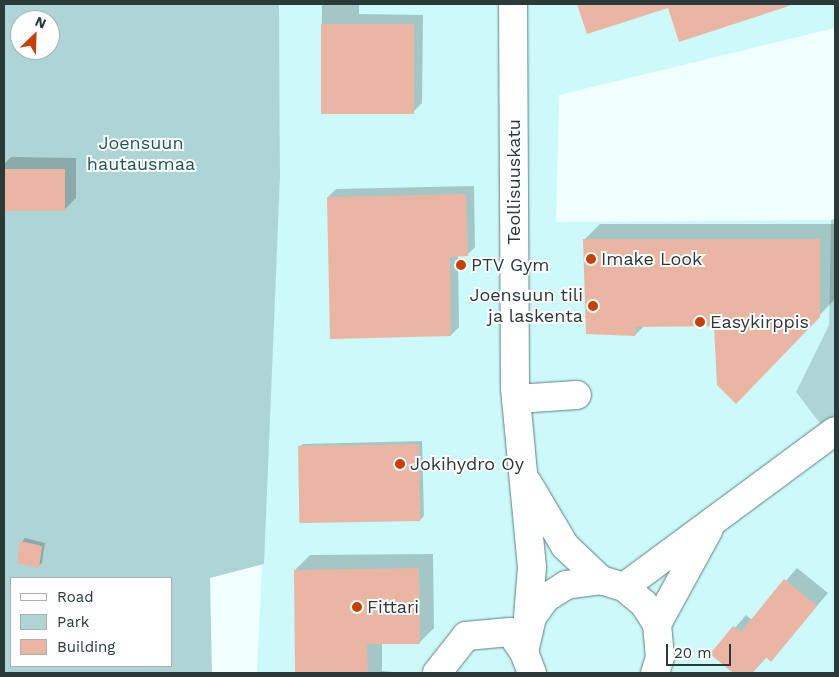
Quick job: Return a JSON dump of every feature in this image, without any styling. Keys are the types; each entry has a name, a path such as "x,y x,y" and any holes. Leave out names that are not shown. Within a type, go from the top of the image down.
{"street":[{"name":"Teollisuuskatu","path":"513,4 516,399 532,567 528,651"},
{"path":"516,399 577,395"},
{"path":"437,673 466,636 510,632 528,651 546,598 566,585 612,584 714,521 736,502 835,430"},
{"name":"Teollisuuskatu","path":"525,479 565,546 612,584 644,604 657,624"},
{"path":"655,673 660,657 657,624 714,521"}],"shaded area":[{"path":"279,4 835,4 835,28 559,95 556,222 831,220 829,325 796,392 835,443 835,673 257,673 280,177"}],"green space":[{"name":"Joensuun hautausmaa","path":"4,4 279,4 280,177 264,564 210,578 212,673 4,673"},
{"path":"835,219 835,443 796,392 829,325 831,220"}],"building":[{"path":"577,4 786,4 786,7 679,42 668,8 587,34"},
{"path":"321,24 414,24 414,114 321,114"},
{"path":"4,169 65,169 65,211 4,211"},
{"path":"466,194 468,256 450,257 451,336 330,339 327,197"},
{"name":"Easykirppis","path":"583,239 820,239 820,317 736,404 717,385 714,326 636,327 635,336 586,334"},
{"path":"419,444 420,521 299,523 298,446"},
{"path":"20,541 42,546 39,568 17,563"},
{"name":"Fittari","path":"419,568 420,644 367,644 368,673 295,673 294,570"},
{"path":"784,579 817,606 771,662 766,657 752,673 733,673 710,654 733,626 741,632"}],"place":[{"name":"Imake Look","path":"591,259"},
{"name":"PTV Gym","path":"461,265"},
{"name":"Joensuun tili ja laskenta","path":"593,306"},
{"name":"Easykirppis","path":"700,322"},
{"name":"Jokihydro Oy","path":"400,464"},
{"name":"Fittari","path":"357,607"}]}
